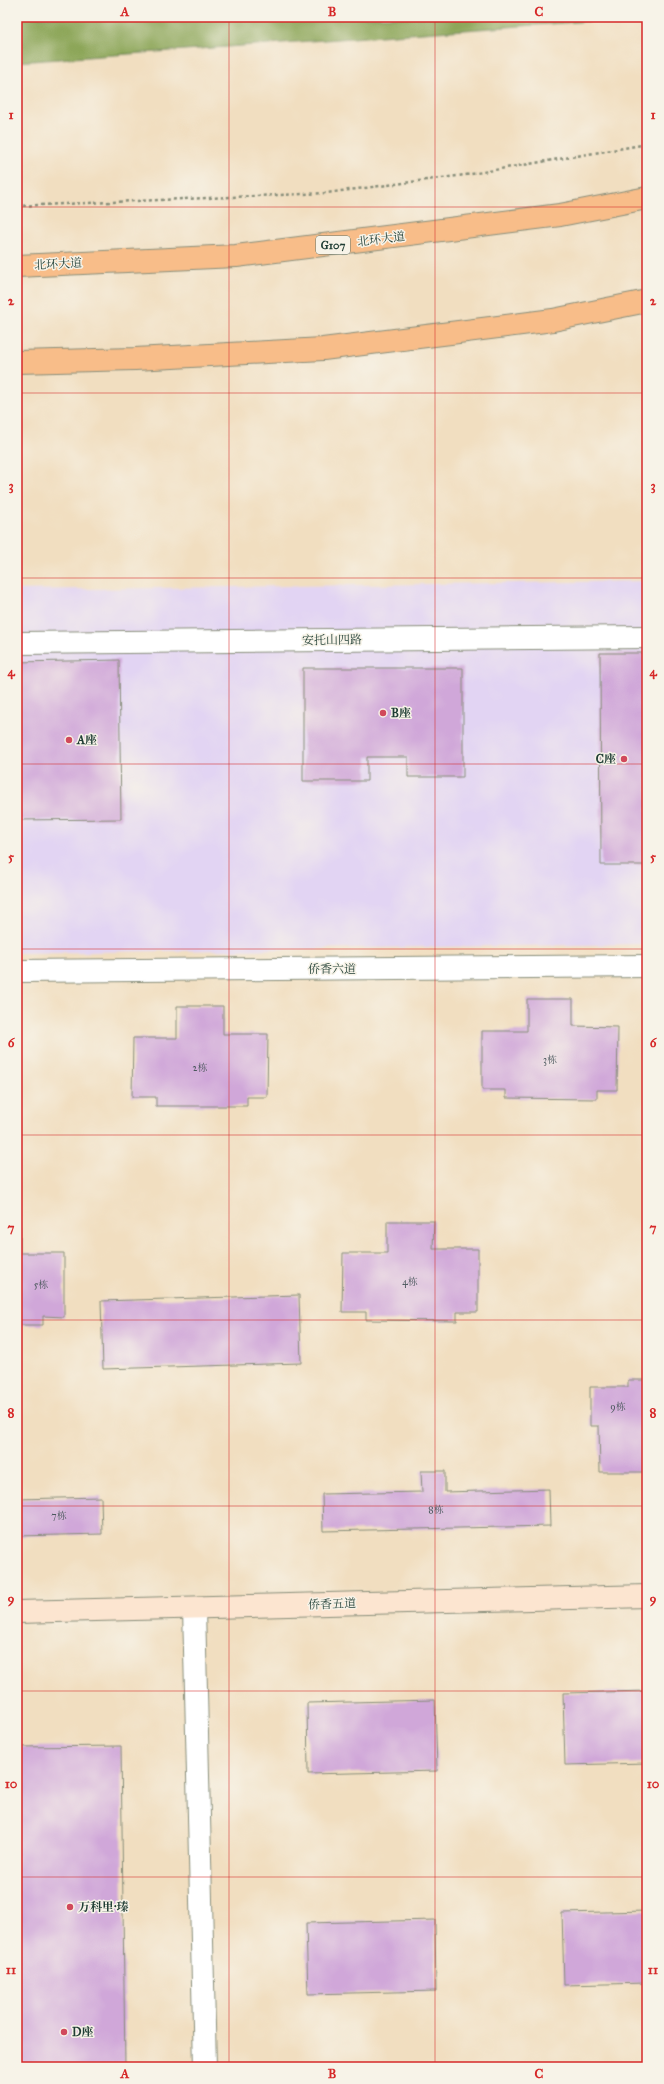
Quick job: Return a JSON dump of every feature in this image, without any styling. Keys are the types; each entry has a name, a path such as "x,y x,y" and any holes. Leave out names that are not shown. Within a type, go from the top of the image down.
{"highway":[{"name":"北环大道","path":"17,266 236,256 560,215 647,198"},
{"path":"17,362 135,359 323,349 553,320 647,301"}],"street":[{"name":"安托山四路","path":"17,642 647,637"},
{"name":"侨香六道","path":"17,971 647,966"},
{"name":"侨香五道","path":"17,1612 647,1596"},
{"path":"194,1608 205,2067"}],"path":[{"path":"17,206 326,193 465,175 647,144"}],"shaded area":[{"path":"647,581 647,944 17,953 17,590"}],"green space":[{"path":"17,17 647,17 17,62"}],"building":[{"name":"C座","path":"600,653 647,653 647,865 601,865"},
{"name":"A座","path":"119,660 121,819 17,820 17,662"},
{"name":"B座","path":"303,668 463,668 463,777 408,777 408,757 367,757 367,781 303,781"},
{"path":"527,999 573,999 573,1026 618,1027 617,1090 597,1090 597,1099 506,1098 506,1090 482,1090 482,1031 527,1031"},
{"path":"177,1006 223,1006 223,1034 268,1034 267,1097 247,1097 247,1106 156,1106 156,1097 132,1097 133,1038 177,1038"},
{"path":"387,1221 434,1221 433,1249 478,1249 478,1312 457,1312 457,1321 366,1320 366,1312 342,1312 343,1253 387,1253"},
{"path":"17,1226 20,1226 20,1253 64,1253 64,1317 43,1316 43,1325 17,1325"},
{"path":"299,1295 301,1363 103,1369 101,1301"},
{"path":"628,1380 647,1380 647,1472 600,1472 599,1426 590,1426 590,1387 628,1387"},
{"path":"421,1471 445,1471 445,1492 549,1489 550,1526 323,1531 322,1494 422,1492"},
{"path":"101,1497 102,1534 17,1536 17,1499"},
{"path":"647,1691 647,1763 565,1765 563,1693"},
{"path":"435,1700 437,1771 308,1774 307,1703"},
{"name":"万科里·瑧","path":"121,1746 125,2067 17,2067 17,1747"},
{"path":"647,1911 647,1983 564,1985 562,1913"},
{"path":"435,1920 436,1991 308,1994 306,1923"}],"place":[{"name":"B座","path":"383,713"},
{"name":"A座","path":"69,740"},
{"name":"C座","path":"624,759"},
{"name":"万科里·瑧","path":"70,1907"},
{"name":"D座","path":"64,2032"}]}
